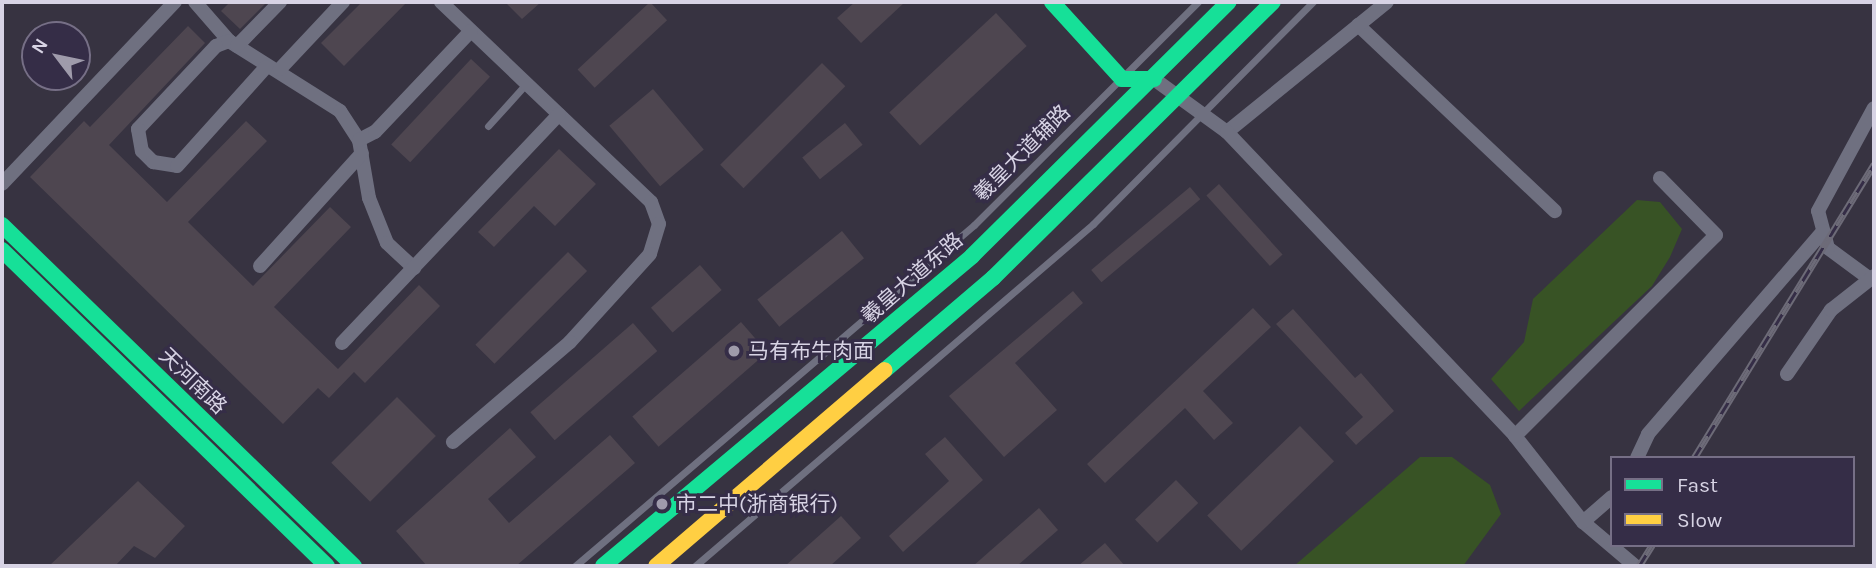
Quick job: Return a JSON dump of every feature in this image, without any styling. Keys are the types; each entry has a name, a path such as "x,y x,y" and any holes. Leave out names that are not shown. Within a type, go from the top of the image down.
{"main road":[{"path":"1052,2 1122,79 1154,79"},
{"name":"羲皇大道东路","path":"603,566 972,256 1229,2"},
{"path":"656,566 993,278 1273,2"},
{"name":"天河南路","path":"2,225 354,566"},
{"name":"天河南路","path":"2,250 327,566"}],"street":[{"path":"2,184 175,2"},
{"path":"195,2 233,43 340,111 360,146 369,198 387,243 414,268"},
{"path":"280,2 233,43 216,46 138,129 142,151 153,162 177,166 273,68 343,2"},
{"path":"441,2 651,202 657,240 570,342 453,442"},
{"path":"1227,132 1387,2"},
{"path":"1358,25 1556,211"},
{"path":"260,266 360,146 471,30"},
{"path":"1154,79 1227,132 1514,436 1583,522 1610,545"},
{"path":"1787,374 1831,310 1872,278 1828,248 1818,211 1874,108"},
{"path":"342,343 559,114"},
{"path":"1514,436 1716,235 1660,178"},
{"path":"1638,456 1648,434 1824,231"},
{"path":"1583,522 1610,499"},
{"path":"1613,547 1635,566"}],"lane":[{"name":"羲皇大道辅路","path":"575,566 974,225 1198,2"},
{"path":"695,566 1023,287 1203,116 1312,2"},
{"path":"488,126 527,83"}],"green space":[{"path":"1637,200 1660,202 1682,229 1670,257 1652,286 1519,411 1491,379 1524,342 1533,299"},
{"path":"1420,457 1452,457 1490,485 1501,514 1463,566 1294,566"}],"building":[{"path":"230,2 267,2 240,29 221,11"},
{"path":"362,2 407,2 344,66 321,43"},
{"path":"505,2 541,2 522,19"},
{"path":"650,2 667,20 595,88 578,70"},
{"path":"855,2 905,2 861,43 837,18"},
{"path":"996,13 1027,46 920,145 889,113"},
{"path":"188,26 205,43 109,145 167,202 246,121 267,141 188,222 253,286 330,207 351,227 274,307 338,369 419,285 440,306 365,383 354,372 329,398 318,388 283,424 30,177 84,121 90,127"},
{"path":"471,59 490,77 410,162 391,145"},
{"path":"822,63 845,86 744,188 720,165"},
{"path":"653,89 704,150 660,186 609,126"},
{"path":"845,123 863,145 820,179 802,158"},
{"path":"559,149 596,184 555,226 534,206 494,247 478,232"},
{"path":"1219,184 1283,255 1270,266 1206,195"},
{"path":"1190,187 1200,199 1101,282 1091,270"},
{"path":"842,231 864,258 779,327 757,300"},
{"path":"568,252 587,271 494,364 475,345"},
{"path":"700,265 722,290 673,333 651,308"},
{"path":"1073,291 1083,303 1015,363 1057,410 1004,457 949,396"},
{"path":"1253,308 1271,327 1203,391 1233,423 1214,440 1185,408 1105,483 1087,464"},
{"path":"1293,309 1355,378 1361,373 1394,411 1356,445 1345,433 1363,417 1276,324"},
{"path":"741,322 767,352 659,447 632,416"},
{"path":"633,323 657,351 555,440 530,412"},
{"path":"397,397 436,436 370,502 331,463"},
{"path":"1300,426 1334,461 1241,551 1207,516"},
{"path":"510,428 536,457 488,499 509,523 610,435 635,463 516,566 427,566 396,531"},
{"path":"945,437 983,480 903,552 889,536 949,481 925,454"},
{"path":"1176,480 1198,503 1157,543 1135,520"},
{"path":"138,481 185,526 155,558 134,546 115,566 49,566"},
{"path":"1039,508 1058,530 1017,566 973,566"},
{"path":"841,516 861,538 830,566 785,566"},
{"path":"1105,543 1125,566 1078,566"}],"railway":[{"path":"1695,456 1874,164"},
{"path":"1639,566 1651,547"}],"traffic: fast":[{"path":"1052,2 1122,79 1154,79"},
{"path":"603,566 972,256 1229,2"},
{"path":"885,370 993,278 1273,2"},
{"path":"2,225 354,566"},
{"path":"2,250 327,566"}],"traffic: slow":[{"path":"656,566 885,370"}],"place":[{"name":"马有布牛肉面","path":"734,351"},
{"name":"市二中(浙商银行)","path":"662,504"}]}
